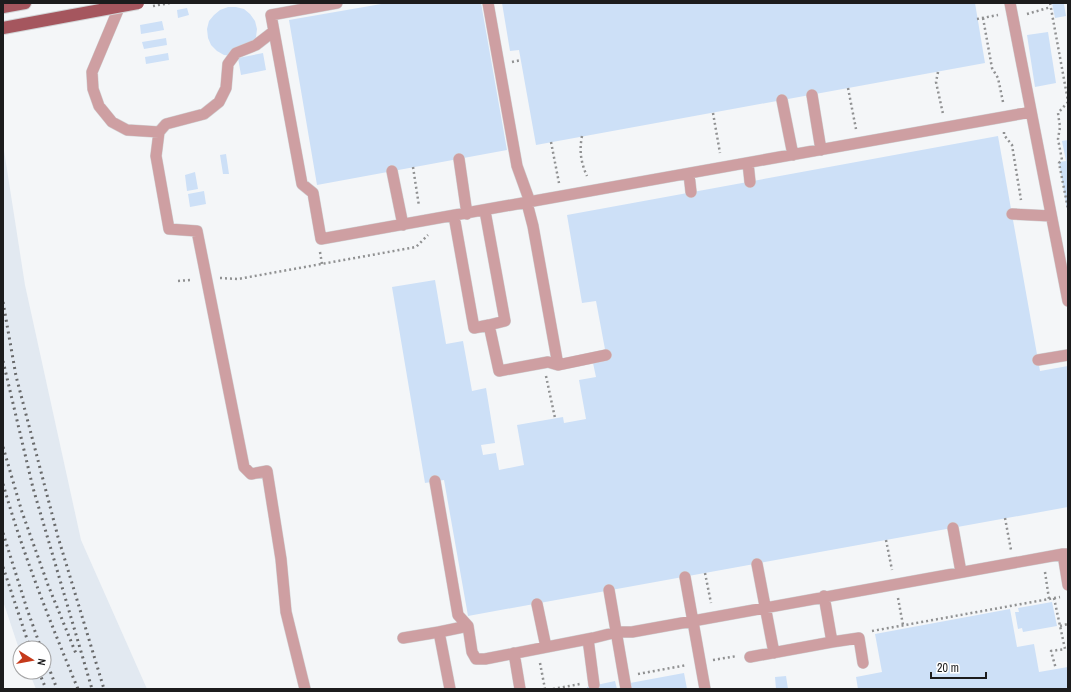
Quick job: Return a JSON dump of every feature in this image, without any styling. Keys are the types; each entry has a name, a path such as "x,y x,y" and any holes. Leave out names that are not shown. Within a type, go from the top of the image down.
{"main road":[{"path":"3,7 25,3"},
{"path":"3,28 138,3"}],"lane":[{"path":"121,3 92,72 93,89 99,106 112,122 127,130 159,132"},
{"path":"337,3 271,15 302,184 313,193 322,240 1031,112"},
{"path":"488,3 517,166 533,226 557,365"},
{"path":"1010,3 1068,301"},
{"path":"274,31 256,45 236,53 228,64 226,88 219,102 204,114 166,124 159,132 156,156 169,229 197,231 244,467 251,474 266,471 281,559 286,612 305,689"},
{"path":"812,95 821,150"},
{"path":"782,100 793,155"},
{"path":"459,159 467,214"},
{"path":"748,163 750,182"},
{"path":"392,171 403,225"},
{"path":"688,174 691,192"},
{"path":"454,216 474,328 505,321 485,211"},
{"path":"1012,214 1051,216"},
{"path":"489,325 499,371 548,362 557,365 606,355"},
{"path":"1038,360 1068,355"},
{"path":"435,481 458,616 468,626 472,652 476,660 546,648 617,632 632,632 824,596 1065,554 1068,585"},
{"path":"953,528 961,572"},
{"path":"757,564 774,653"},
{"path":"684,577 705,689"},
{"path":"609,590 626,689"},
{"path":"824,596 832,642"},
{"path":"536,604 546,648"},
{"path":"404,638 468,626"},
{"path":"439,632 450,689"},
{"path":"750,657 859,638 863,663"},
{"path":"588,639 594,685"},
{"path":"514,653 520,689"}],"path":[{"path":"1050,3 1068,102 1058,113 1060,127 1058,140 1062,160 1059,163 1068,209"},
{"path":"1024,17 1026,14 1051,7"},
{"path":"938,72 936,82 947,127"},
{"path":"848,88 859,143"},
{"path":"713,113 721,161 726,167"},
{"path":"582,136 579,148 591,191"},
{"path":"551,142 561,197"},
{"path":"413,167 423,227 427,236"},
{"path":"554,418 545,372 557,365"},
{"path":"1054,598 1065,649 1051,651 1056,669"},
{"path":"1060,626 1068,624"}],"shaded area":[{"path":"3,144 25,285 81,540 147,689 36,689 32,680 52,680 52,640 16,640 3,601"}],"building":[{"path":"387,3 481,3 507,150 317,185 289,20"},
{"path":"502,3 975,3 985,63 536,145 519,50 510,51"},
{"path":"1052,3 1063,3 1066,16 1055,18"},
{"path":"228,7 244,9 255,21 257,29 253,45 232,56 224,55 211,45 208,38 207,29 209,21 214,15 220,10"},
{"path":"187,8 189,15 178,18 177,10"},
{"path":"162,21 164,30 141,34 140,25"},
{"path":"1048,32 1056,83 1035,87 1027,35"},
{"path":"166,38 167,45 144,49 142,42"},
{"path":"168,53 169,60 146,64 145,57"},
{"path":"263,53 266,70 241,75 238,58"},
{"path":"998,136 1040,371 1068,366 1068,507 468,616 444,480 425,483 392,287 435,280 446,344 463,341 472,391 486,388 495,443 481,445 483,455 496,453 499,470 524,465 517,425 563,417 564,423 586,419 579,380 596,377 593,363 607,360 596,301 582,303 567,215"},
{"path":"1068,140 1067,209 1059,162 1066,161 1062,141"},
{"path":"226,154 229,174 223,174 220,155"},
{"path":"195,172 198,189 187,191 185,175"},
{"path":"204,191 206,204 190,207 188,194"},
{"path":"1052,602 1057,626 1023,632 1022,628 1018,629 1015,612 1019,612 1018,608"},
{"path":"1010,609 1017,647 1034,644 1039,672 1068,667 1068,689 858,689 856,677 882,672 875,634"},
{"path":"684,673 687,689 631,689 630,683"},
{"path":"786,676 788,689 776,689 775,677"},
{"path":"615,681 617,689 587,689 587,687"}],"railway":[{"path":"3,302 16,376 58,537 104,689"},
{"path":"3,361 33,488 92,689"},
{"path":"3,447 22,512 48,585 77,656"},
{"path":"3,484 19,536 38,588 78,689"},
{"path":"3,533 38,640"},
{"path":"3,567 27,640"},
{"path":"52,676 57,689"},
{"path":"42,680 46,689"}]}
